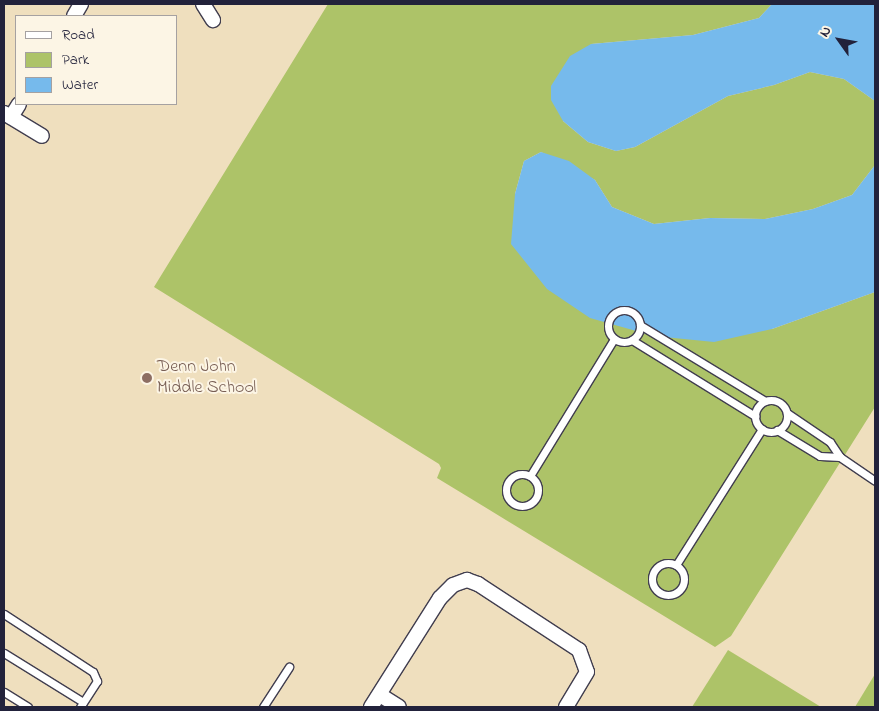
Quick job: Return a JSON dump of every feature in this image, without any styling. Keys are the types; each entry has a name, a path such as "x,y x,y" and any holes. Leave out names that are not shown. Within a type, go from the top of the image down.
{"street":[{"path":"75,15 82,4"},
{"path":"203,4 214,20"},
{"path":"18,105 7,115 42,136"},
{"path":"371,707 440,598 453,585 467,580 478,584 579,650 586,672 566,707"},
{"path":"380,695 399,707"}],"lane":[{"path":"614,339 608,325 616,312 632,311 640,325 764,401 777,401 786,413 830,442 840,458 875,480"},
{"path":"632,340 640,325"},
{"path":"614,339 624,342 632,340 755,416 762,429"},
{"path":"530,476 614,339"},
{"path":"755,416 758,406 764,401"},
{"path":"777,430 785,423 786,413"},
{"path":"762,429 777,430 820,456 840,458"},
{"path":"676,565 762,429"},
{"path":"517,475 530,476 538,486 537,496 530,504 516,505 508,498 508,482 517,475"},
{"path":"666,564 676,565 683,574 683,584 677,593 661,594 652,582 654,572 666,564"},
{"path":"4,614 93,672 97,681 82,705 4,652"},
{"path":"264,707 289,667"},
{"path":"4,692 28,707"}],"green space":[{"path":"328,4 772,4 759,18 693,35 591,44 563,121 588,142 616,151 635,147 728,96 774,85 810,72 844,79 875,101 875,165 852,195 813,209 765,219 710,218 654,224 612,207 595,180 541,152 524,161 515,194 772,329 875,292 875,407 731,636 715,647 437,478 441,468 439,464 154,287"},
{"path":"728,650 821,707 692,707"},
{"path":"875,674 875,707 855,707"}],"water":[{"path":"772,4 875,4 875,101 844,79 810,72 774,85 728,96 635,147 616,151 588,142 563,121 551,100 551,86 570,56 591,44 693,35 759,18"},
{"path":"541,152 569,161 595,180 612,207 654,224 710,218 765,219 813,209 852,195 875,165 875,292 772,329 714,342 654,336 590,318 547,289 511,244 515,194 524,161"}],"place":[{"name":"Denn John Middle School","path":"147,378"}]}
